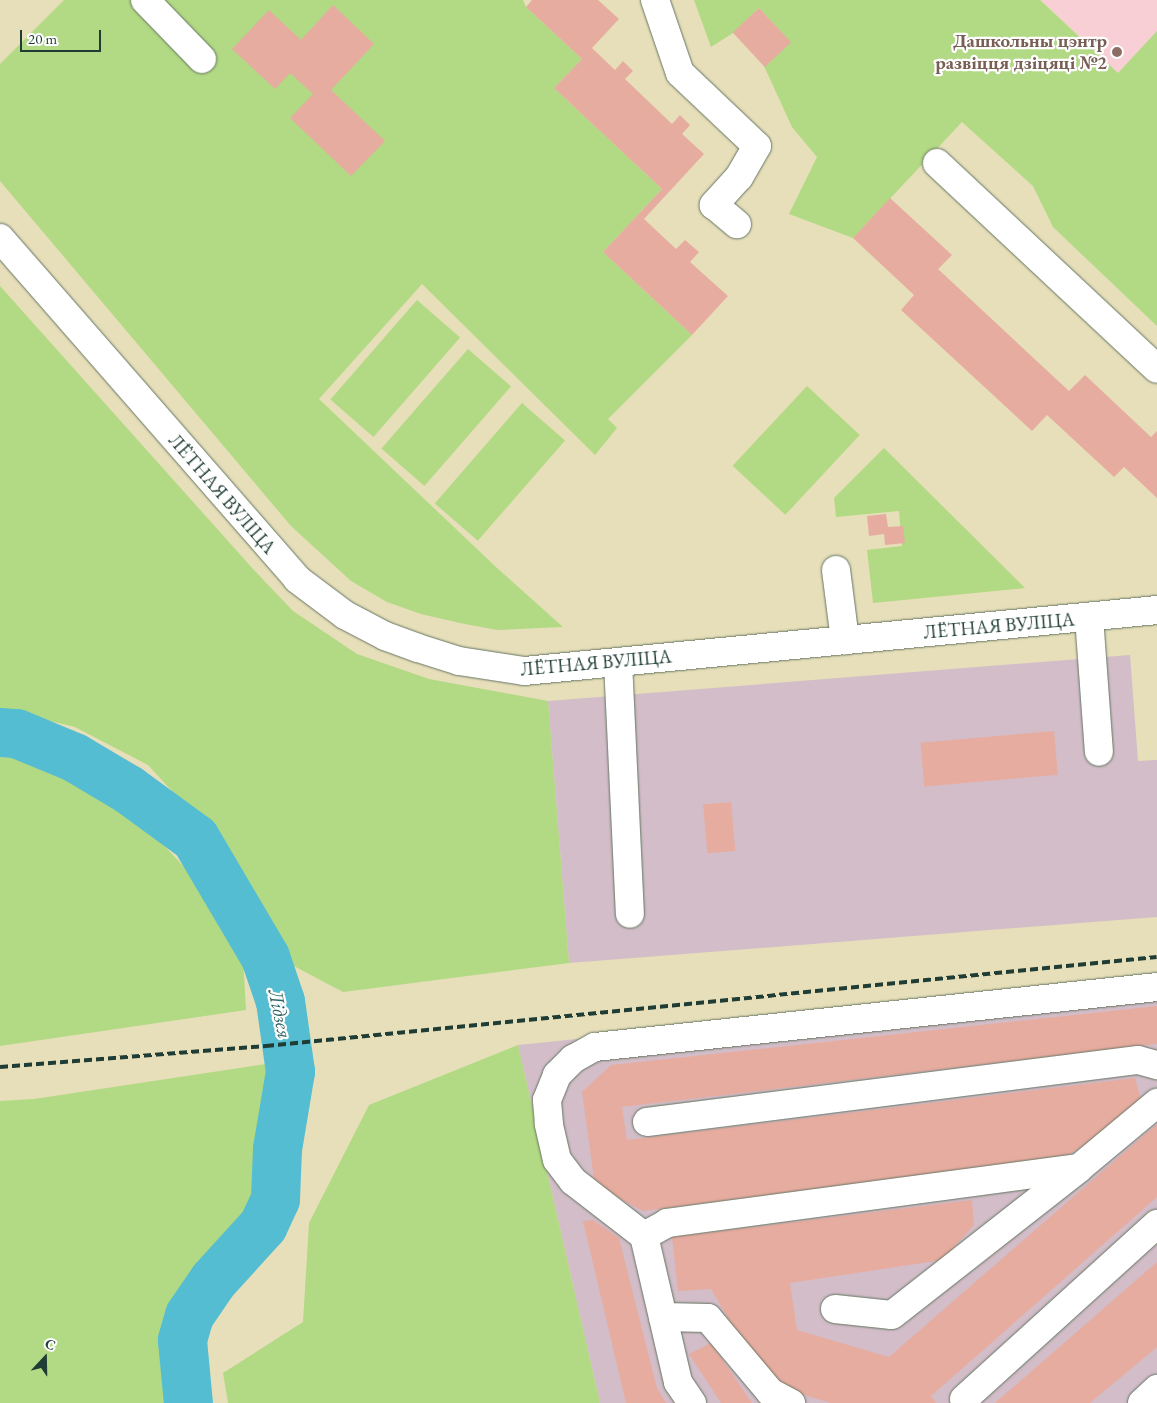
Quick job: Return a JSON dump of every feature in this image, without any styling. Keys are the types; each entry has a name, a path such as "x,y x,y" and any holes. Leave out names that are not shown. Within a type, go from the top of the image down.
{"street":[{"path":"145,0 202,59"},
{"path":"655,0 680,73 757,146 739,177 714,204 737,224"},
{"path":"937,163 1157,369"},
{"name":"ЛЁТНАЯ ВУЛІЦА","path":"0,238 297,579 346,615 385,636 418,648 491,667 524,671 1157,610"},
{"path":"836,570 845,640"},
{"path":"1089,617 1100,752"},
{"path":"618,662 630,914"},
{"path":"692,1403 678,1382 644,1236 573,1181 557,1160 549,1124 548,1100 557,1075 574,1059 595,1047 1157,987"},
{"path":"647,1122 1138,1060 1157,1064"},
{"path":"835,1309 892,1315 1079,1168 1157,1103"},
{"path":"644,1236 667,1223 1079,1168"},
{"path":"964,1400 1157,1224"},
{"path":"663,1317 708,1318 770,1392 791,1403"},
{"path":"1142,1403 1157,1389"}],"shaded area":[{"name":"Дашкольны цэнтр развіцця дзіцяці №2","path":"1041,0 1157,0 1157,31 1118,73"},
{"path":"1130,655 1138,761 1157,760 1157,917 569,963 548,701"},
{"path":"1157,980 1157,1403 600,1403 518,1045"}],"green space":[{"path":"64,0 523,0 526,7 582,59 554,88 662,189 603,252 692,335 608,419 617,428 595,455 422,284 319,399 497,568 563,627 497,630 460,623 421,614 387,602 351,581 291,526 0,181 0,64"},
{"path":"694,0 1040,0 1118,73 1157,31 1157,326 1053,227 1033,186 962,122 853,238 789,214 817,157 792,127 764,66 790,42 759,8 733,33 711,47"},
{"path":"0,286 253,569 293,611 357,654 429,679 548,701 569,963 343,992 290,964 217,840 148,765 75,727 0,709"},
{"path":"417,300 460,337 373,437 330,400"},
{"path":"468,349 511,386 424,486 381,449"},
{"path":"807,386 860,435 785,515 733,466"},
{"path":"522,403 565,440 478,541 435,503"},
{"path":"884,448 1025,588 873,603 867,550 902,546 899,511 836,517 834,498"},
{"path":"0,754 61,765 122,801 188,871 243,959 246,1010 0,1046"},
{"path":"518,1045 600,1403 228,1403 223,1373 303,1322 309,1223 369,1105"},
{"path":"273,1063 267,1197 212,1267 186,1322 185,1403 0,1403 0,1101 34,1099"}],"building":[{"path":"532,0 598,0 619,19 592,48 615,70 623,61 633,71 625,79 672,124 680,115 690,125 682,134 704,154 644,219 676,249 685,240 699,252 690,262 728,296 692,335 603,252 662,189 554,88 582,59 526,7"},
{"path":"333,5 374,44 331,90 385,141 351,176 290,118 313,94 290,73 275,89 232,49 269,10 301,40"},
{"path":"759,8 791,42 765,67 733,33"},
{"path":"890,198 952,255 938,269 1069,391 1085,375 1151,437 1157,431 1157,498 1124,467 1114,477 1047,415 1032,431 901,310 914,295 853,238"},
{"path":"886,514 888,527 903,526 905,543 885,545 884,534 869,536 867,516"},
{"path":"1054,731 1058,775 924,787 921,743"},
{"path":"731,802 735,851 707,853 703,804"},
{"path":"1157,1006 1157,1044 622,1107 627,1140 1135,1078 1143,1107 1064,1158 643,1211 595,1186 582,1092 611,1065"},
{"path":"1157,1124 1157,1197 931,1396 936,1403 831,1403 766,1384 711,1289 678,1291 672,1237 972,1200 974,1225 942,1260 790,1283 797,1330 889,1357"},
{"path":"593,1220 619,1238 657,1388 666,1403 626,1403 583,1221"},
{"path":"1157,1262 1157,1347 1090,1403 995,1403"},
{"path":"711,1343 752,1403 721,1403 689,1354"}],"waterway":[{"name":"Лідзея","path":"0,732 16,733 74,757 128,789 195,838 265,957 280,1001 290,1071 277,1149 275,1199 263,1225 213,1280 189,1315 182,1340 188,1403"}],"railway":[{"path":"0,1067 266,1046 1157,957"}],"place":[{"name":"Дашкольны цэнтр развіцця дзіцяці №2","path":"1117,52"}]}
